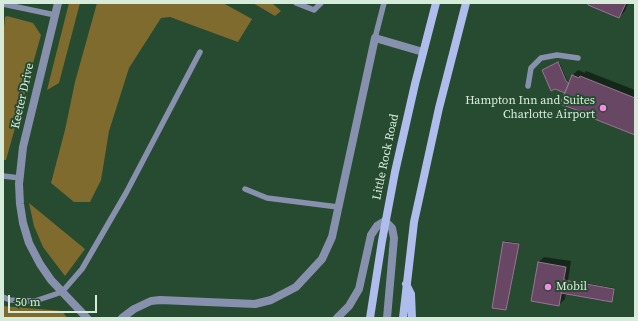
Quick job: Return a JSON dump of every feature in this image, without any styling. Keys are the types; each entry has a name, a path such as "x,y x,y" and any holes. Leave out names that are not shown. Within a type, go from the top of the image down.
{"main road":[{"name":"Little Rock Road","path":"370,318 385,221 403,132 436,3"},
{"path":"403,318 410,244 419,196 439,108 466,3"},
{"path":"406,284 410,290 412,318"}],"street":[{"name":"Keeter Drive","path":"58,3 23,147 20,178 21,210 29,242 40,264 62,292 86,318"},
{"path":"122,318 134,309 151,301 160,300 255,304 271,300 296,287 322,259 332,236 375,38 423,52"},
{"path":"337,318 349,306 359,289 368,245 374,230 385,221 392,228 394,238 387,318"}],"lane":[{"path":"296,3 314,10 319,4"},
{"path":"375,38 384,3"},
{"path":"3,4 55,14"},
{"path":"3,297 10,300 35,301 62,292 86,263 126,192 200,52"},
{"path":"528,86 531,68 541,58 557,55 578,58"},
{"path":"3,176 20,178"},
{"path":"245,189 267,198 338,208"}],"shaded area":[{"path":"69,3 80,3 59,83 47,90"},
{"path":"97,3 223,3 252,19 238,42 170,17 161,18 129,68 109,131 101,180 90,202 74,202 51,183 65,130 75,82"},
{"path":"253,3 272,3 281,11 275,16"},
{"path":"7,16 33,23 41,35 6,160 3,160 3,36 5,17"},
{"path":"29,203 85,249 65,276 43,247 34,226"},
{"path":"3,306 62,311 67,318 3,318"}],"building":[{"path":"588,3 626,3 619,18 588,5"},
{"path":"558,62 566,81 569,83 565,93 555,89 551,91 542,70"},
{"name":"Hampton Inn and Suites Charlotte Airport","path":"572,75 579,78 580,76 635,98 635,135 560,104"},
{"path":"503,242 519,244 506,310 492,308"},
{"name":"Mobil","path":"538,262 566,267 559,306 531,301"},
{"path":"564,280 614,289 612,302 561,293"}],"place":[{"name":"Hampton Inn and Suites Charlotte Airport","path":"603,108"},
{"name":"Mobil","path":"548,287"}]}
